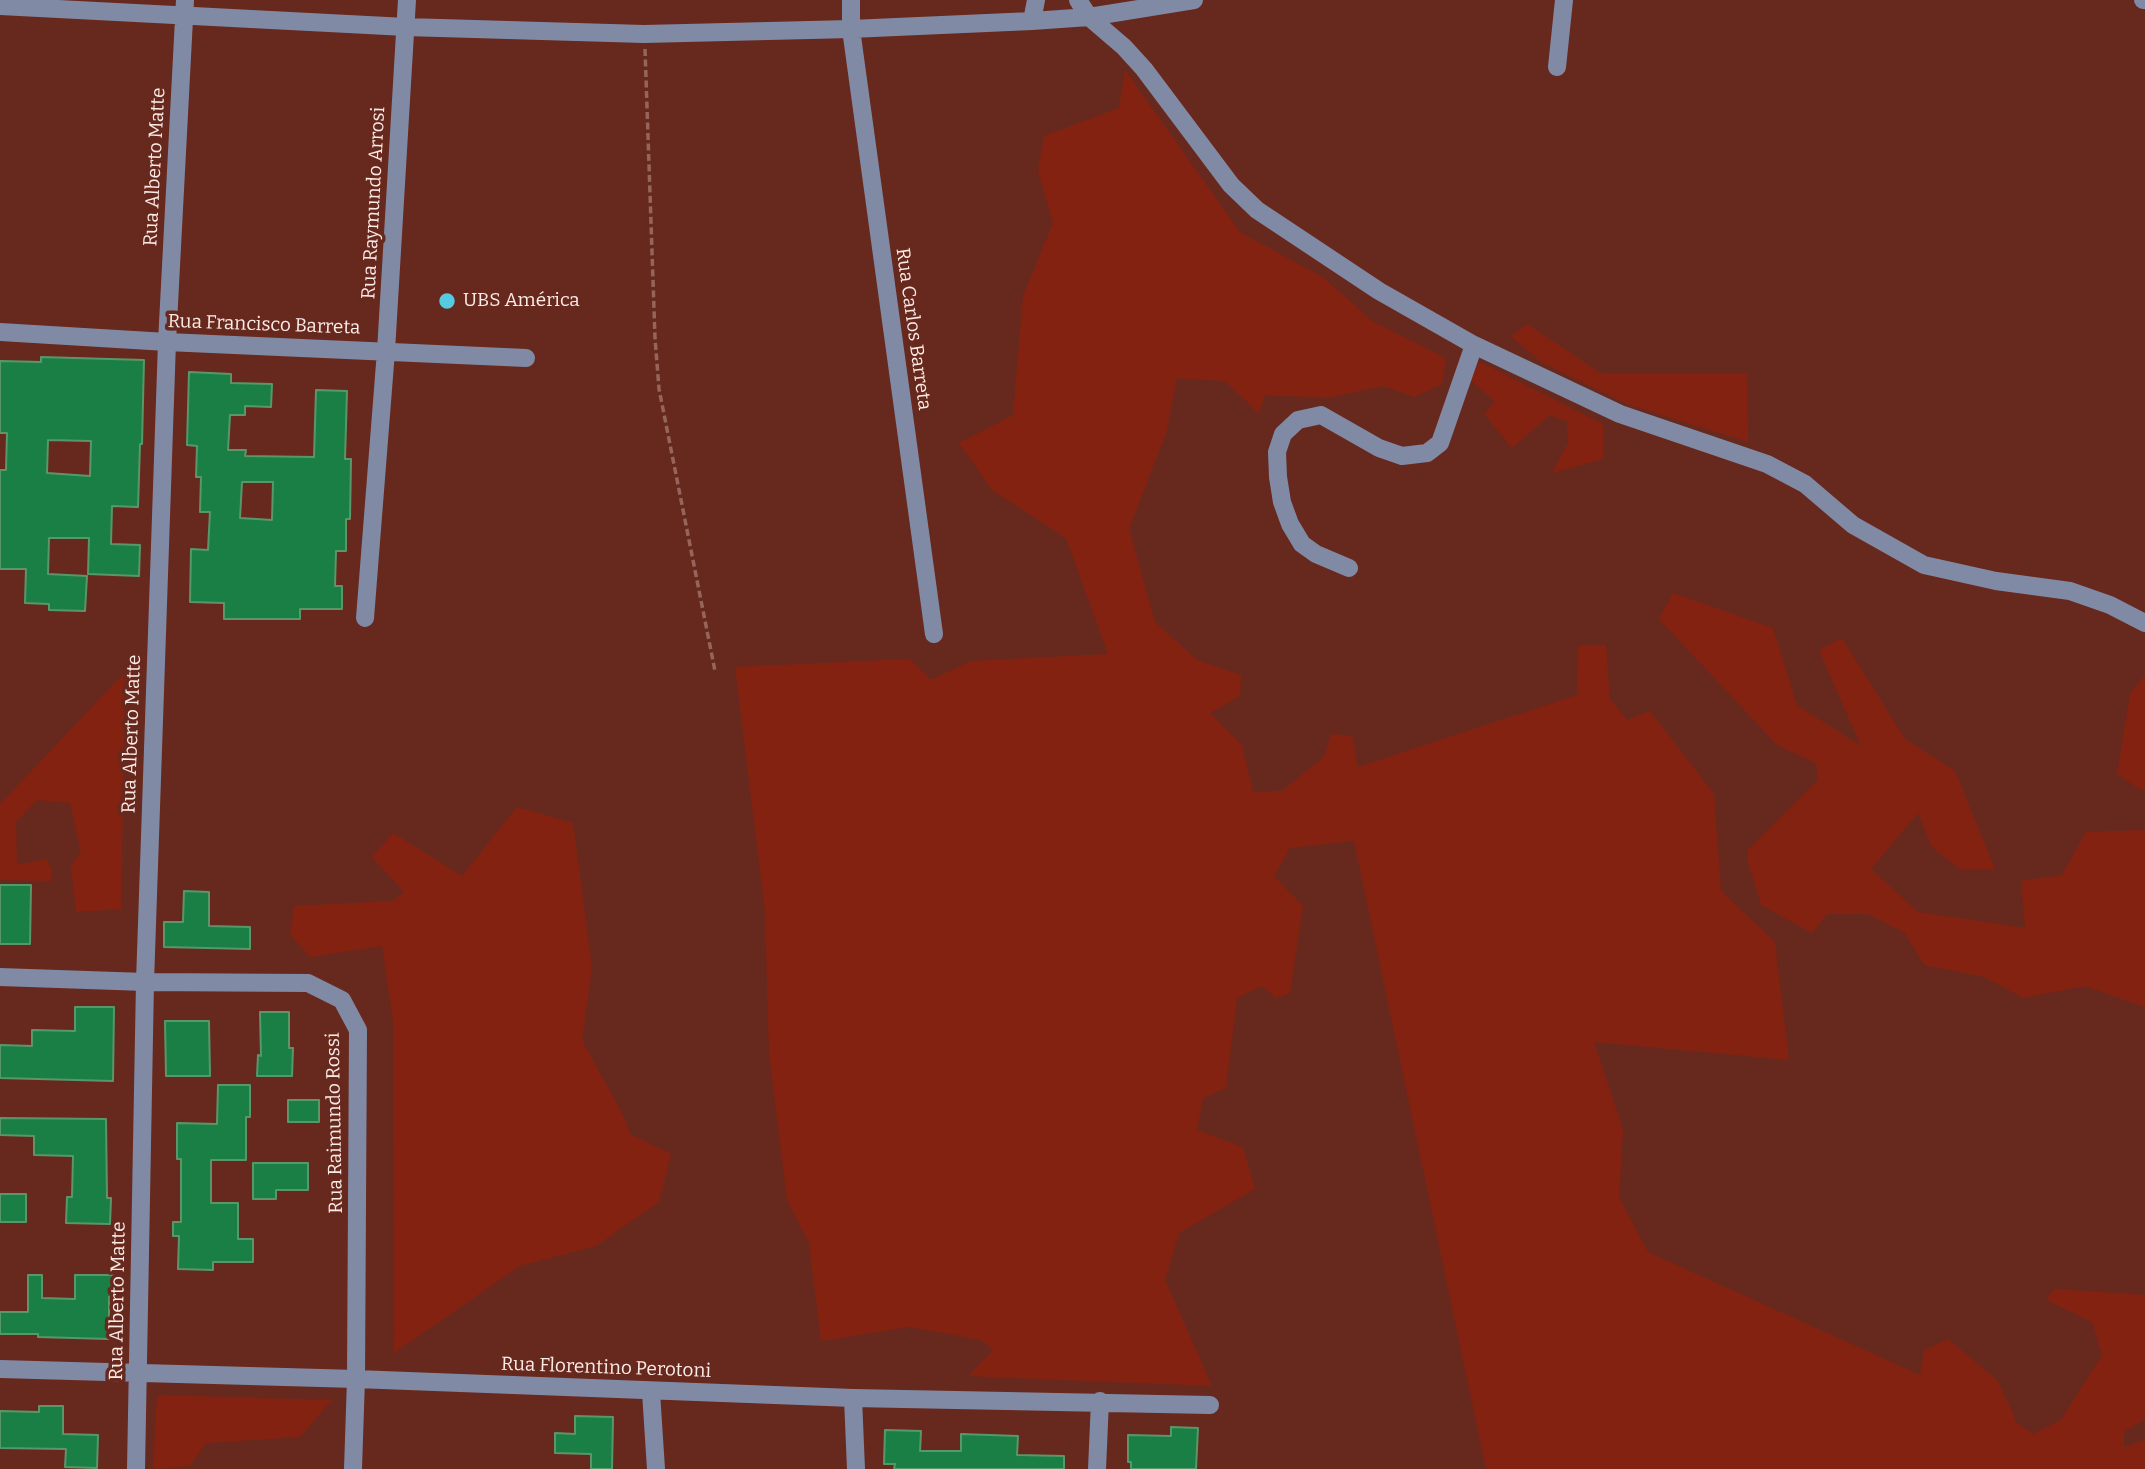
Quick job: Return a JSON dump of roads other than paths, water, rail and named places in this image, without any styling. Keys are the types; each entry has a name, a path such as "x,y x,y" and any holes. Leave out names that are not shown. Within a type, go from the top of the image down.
{"street":[{"name":"Rua Raymundo Arrosi","path":"365,618 386,351 407,0"},
{"name":"Rua Carlos Barreta","path":"851,0 851,29 934,634"},
{"path":"1032,21 1036,0"},
{"path":"1078,0 1089,17 1124,47 1144,69 1231,185 1257,210 1379,291 1474,345 1620,414 1767,464 1805,484 1853,525 1924,565 1996,581 2070,592 2110,605 2145,623"},
{"path":"0,6 185,8 405,27 644,34 1032,21 1089,17 1194,0"},
{"path":"1557,67 1564,0"},
{"name":"Rua Alberto Matte","path":"136,1469 145,982 167,342 185,8"},
{"name":"Rua Francisco Barreta","path":"0,332 526,358"},
{"path":"1349,568 1316,554 1302,544 1290,524 1282,502 1278,477 1277,452 1283,434 1297,420 1321,415 1379,448 1402,456 1427,453 1440,443 1474,345"},
{"name":"Rua Raimundo Rossi","path":"0,977 145,982 308,983 342,1000 358,1030 353,1469"},
{"name":"Rua Florentino Perotoni","path":"0,1369 356,1379 651,1392 1210,1405"},
{"path":"651,1392 656,1469"},
{"path":"853,1398 856,1469"},
{"path":"1097,1469 1100,1401"}],"place":[{"name":"UBS América","path":"447,301"}]}
